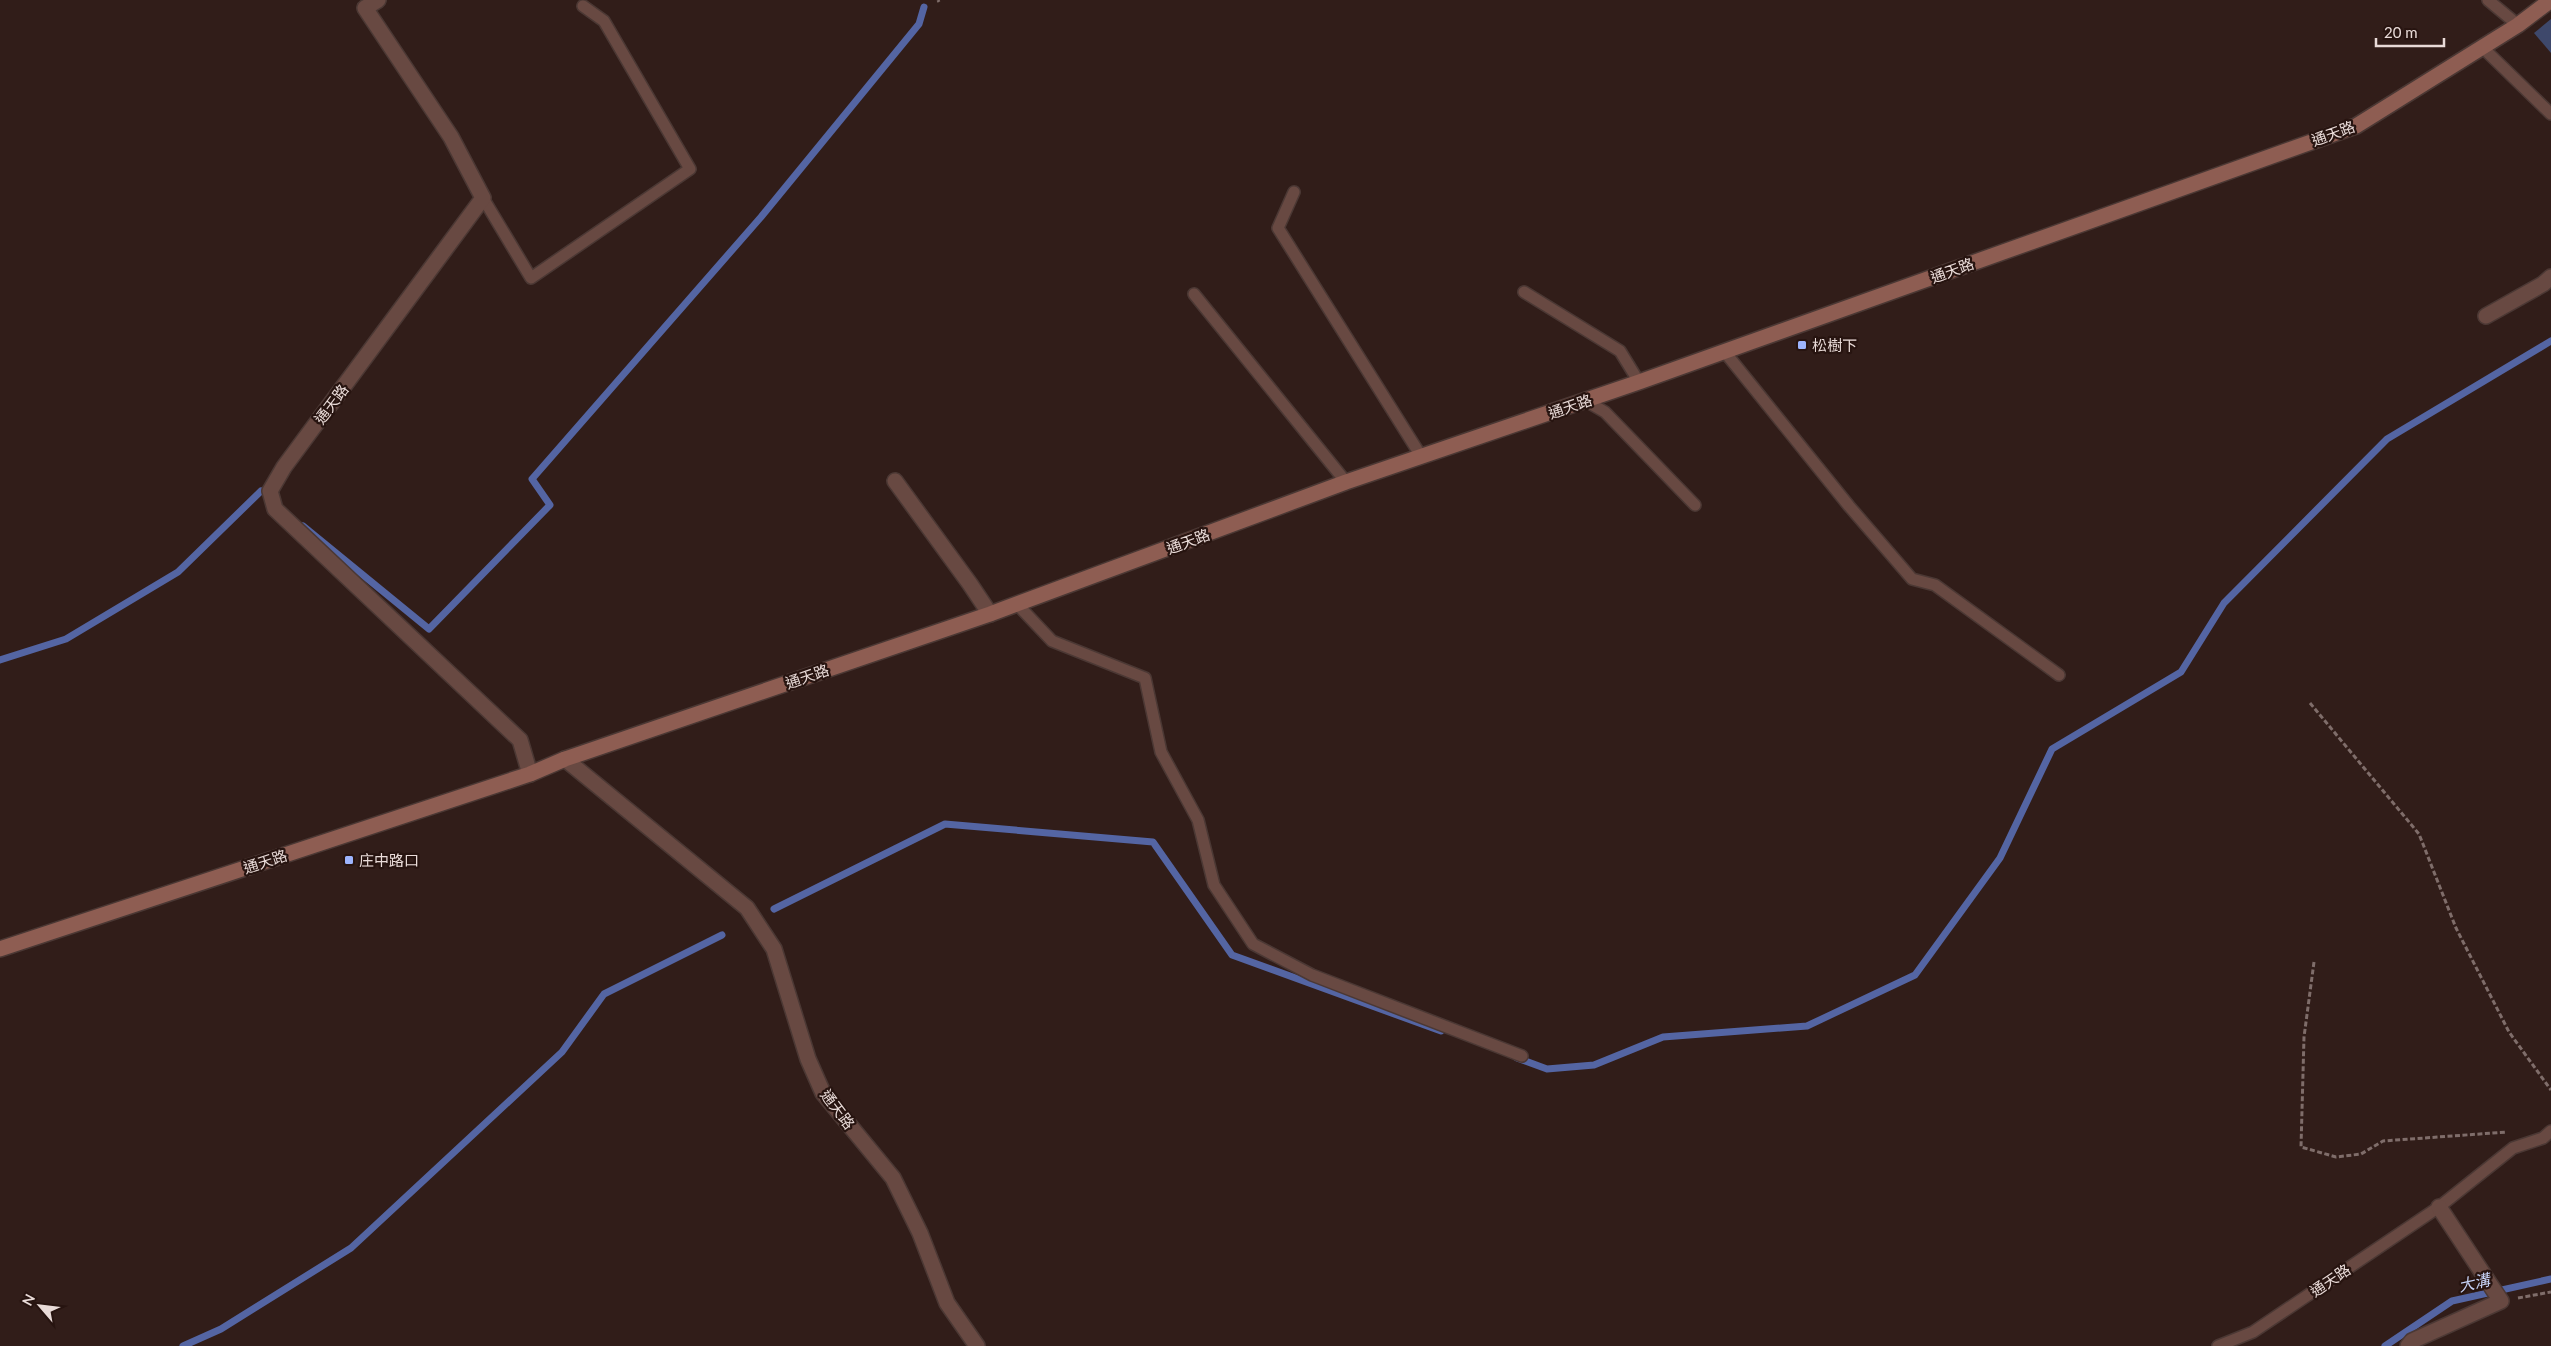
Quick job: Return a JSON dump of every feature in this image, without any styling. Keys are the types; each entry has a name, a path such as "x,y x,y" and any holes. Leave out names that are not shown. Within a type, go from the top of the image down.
{"street":[{"path":"378,0 365,8 451,137 484,198"},
{"name":"通天路","path":"0,949 530,774 565,759 990,614 1346,482 1586,401 2356,126 2518,25 2550,0"},
{"name":"通天路","path":"484,198 284,467 270,491 275,509 520,740 530,774"},
{"path":"2486,316 2551,277"},
{"path":"895,481 990,614"},
{"name":"通天路","path":"565,759 747,908 774,950 808,1059 823,1093 894,1178 920,1233 947,1302 977,1346"},
{"path":"2408,1346 2412,1341 2501,1302 2439,1207"}],"lane":[{"path":"2488,0 2518,25"},
{"path":"484,198 531,278 690,169 604,21 583,6"},
{"path":"2482,47 2551,114"},
{"path":"1294,192 1278,228 1422,456"},
{"path":"1524,292 1620,351 1639,382"},
{"path":"1194,294 1346,482"},
{"path":"1724,351 1849,506 1912,579 1935,585 2059,675"},
{"path":"1586,401 1604,412 1695,505"},
{"path":"1017,604 1052,641 1145,678 1161,752 1198,820 1214,885 1253,944 1312,975 1522,1056"},
{"name":"通天路","path":"2218,1346 2253,1332 2439,1207 2513,1148 2543,1138 2551,1131"}],"path":[{"path":"2310,703 2419,834 2464,946 2509,1032 2551,1090"},
{"path":"2314,962 2304,1037 2301,1147 2336,1157 2361,1154 2383,1141 2507,1132 2513,1148"},
{"path":"2501,1302 2551,1292"}],"shaded area":[{"path":"2551,19 2551,53 2534,33"}],"waterway":[{"path":"303,526 429,629 550,505 532,479 761,217 919,24 924,7"},
{"path":"1517,1058 1547,1069 1594,1065 1663,1037 1807,1026 1915,975 2000,858 2052,749 2181,672 2224,603 2387,439 2551,341"},
{"path":"0,660 66,639 178,572 261,491"},
{"path":"774,909 945,824 1153,842 1232,955 1441,1031"},
{"path":"183,1346 221,1329 351,1248 562,1052 604,994 722,935"},
{"name":"大溝","path":"2385,1346 2452,1301 2551,1279"}],"place":[{"name":"松樹下","path":"1802,345"},
{"name":"庄中路口","path":"349,860"}]}
